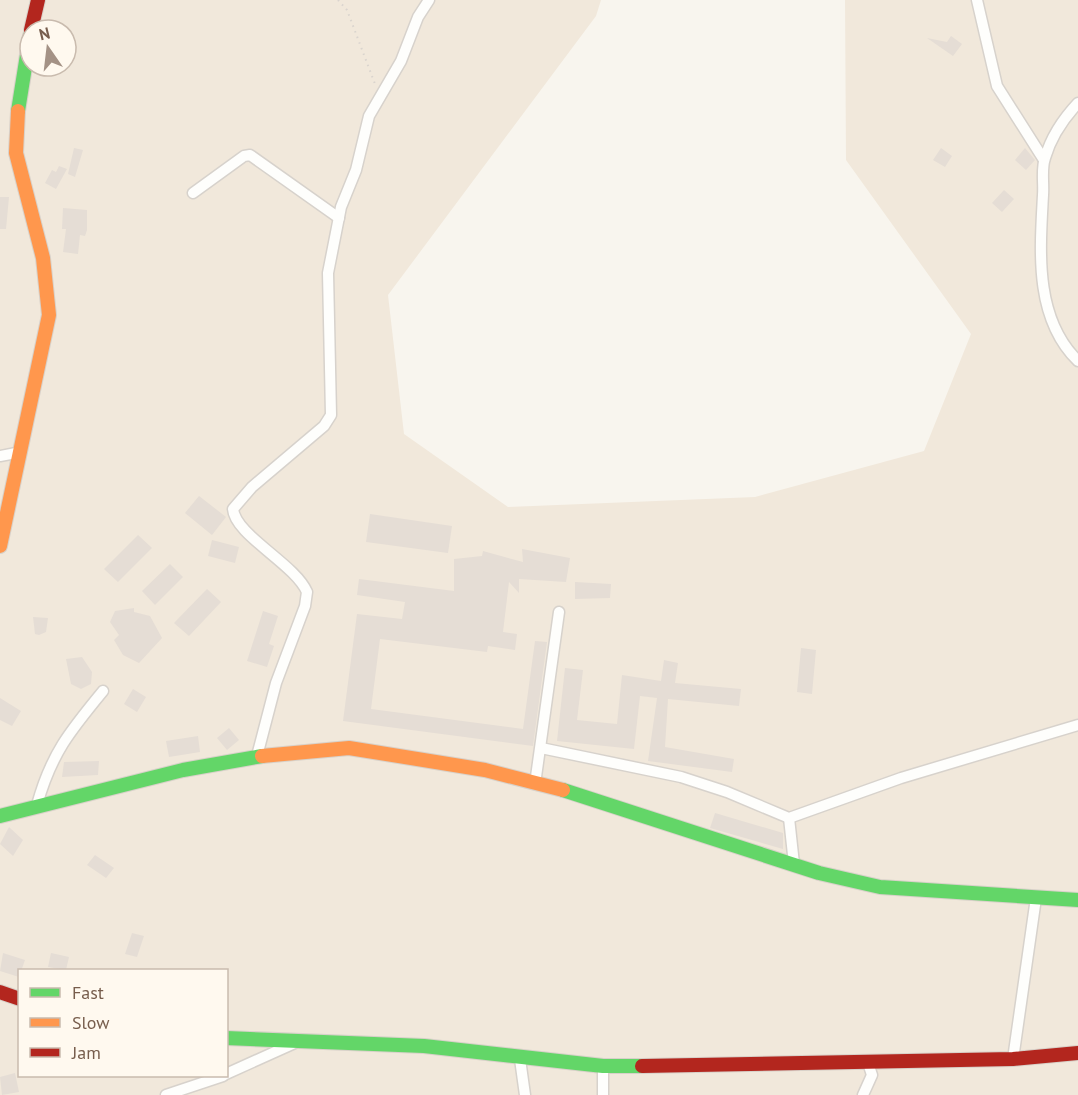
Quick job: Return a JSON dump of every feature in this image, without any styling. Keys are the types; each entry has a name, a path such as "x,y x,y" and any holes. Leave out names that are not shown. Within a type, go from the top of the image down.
{"main road":[{"path":"34,18 38,0"},
{"path":"0,546 49,315 43,258 28,207 16,153 18,111 23,78"},
{"path":"0,816 146,777 257,756 331,748 364,749 485,770 573,793 819,873 880,887 1078,900"},
{"path":"0,992 18,998"},
{"path":"228,1038 424,1046 520,1059 603,1066 867,1063 1013,1059 1078,1053"}],"street":[{"path":"257,756 276,683 305,606 307,592 296,577 240,525 233,509 252,487 324,426 331,415 328,283 339,218 356,170 369,116 401,61 418,17 429,0"},
{"path":"977,0 997,86 1044,160"},
{"path":"1078,104 1060,125 1044,160 1040,237 1045,292 1060,340 1078,361"},
{"path":"193,193 244,156 250,155 339,218"},
{"path":"0,456 21,452"},
{"path":"535,784 559,612"},
{"path":"37,805 45,776 60,745 103,691"},
{"path":"541,748 615,761 689,779 789,818 901,778 1078,725"},
{"path":"789,818 794,864"},
{"path":"1013,1059 1036,898"},
{"path":"228,1074 298,1042"},
{"path":"520,1059 525,1095"},
{"path":"863,1095 872,1075 867,1063"},
{"path":"603,1066 603,1095"},
{"path":"166,1095 219,1077"}],"path":[{"path":"338,0 347,10 373,76 378,99"}],"shaded area":[{"path":"0,0 601,0 596,16 388,295 404,434 508,507 755,497 924,451 971,334 846,160 845,0 1078,0 1078,1095 0,1095"}],"building":[{"path":"951,36 962,44 953,56 927,38 947,42"},
{"path":"74,148 83,150 75,177 68,174"},
{"path":"941,148 952,156 945,167 933,160"},
{"path":"1025,148 1035,160 1026,170 1015,160"},
{"path":"59,166 67,169 56,189 45,183 52,170 56,172"},
{"path":"1004,190 1014,199 1002,212 992,203"},
{"path":"0,197 9,197 6,229 0,229"},
{"path":"63,208 87,210 87,230 85,236 80,235 78,254 63,252 66,229 62,229"},
{"path":"199,496 226,517 212,535 185,513"},
{"path":"370,514 452,526 448,553 366,542"},
{"path":"138,535 152,548 118,582 104,569"},
{"path":"212,540 239,547 235,563 208,556"},
{"path":"522,549 570,558 566,582 519,579 519,593 509,582 503,632 517,634 515,650 488,646 487,652 380,639 371,709 523,729 535,641 547,642 533,746 343,721 357,614 402,619 405,602 357,595 359,579 454,591 454,559 482,556 483,551 523,562"},
{"path":"170,564 183,577 155,605 142,591"},
{"path":"575,582 611,584 610,598 575,599"},
{"path":"207,589 221,602 189,636 174,623"},
{"path":"134,608 134,612 150,616 162,638 139,663 123,655 114,640 119,635 110,622 115,611"},
{"path":"263,611 278,616 269,644 274,646 267,667 247,661"},
{"path":"33,617 48,618 46,632 35,634"},
{"path":"801,648 816,650 812,694 797,692"},
{"path":"82,657 92,672 91,684 81,689 71,684 66,659"},
{"path":"664,660 678,663 675,683 741,689 739,706 668,699 665,747 734,759 732,772 648,761 657,698 640,696 634,749 557,741 565,668 583,670 577,720 617,724 622,675 661,681"},
{"path":"133,689 146,697 137,712 124,704"},
{"path":"0,698 21,711 12,726 0,720"},
{"path":"229,728 239,740 227,750 217,738"},
{"path":"198,736 200,752 169,757 166,741"},
{"path":"99,761 98,775 62,777 64,762"},
{"path":"715,813 783,833 783,849 710,828"},
{"path":"9,827 23,840 13,856 0,844"},
{"path":"95,855 114,868 106,878 87,865"},
{"path":"132,933 144,936 137,957 125,954"},
{"path":"3,953 25,960 22,969 18,969 18,977 0,971"},
{"path":"51,953 69,957 66,969 48,967"},
{"path":"15,1073 19,1092 2,1095 0,1077"}],"traffic: fast":[{"path":"18,111 23,78"},
{"path":"0,816 183,770 262,756"},
{"path":"563,790 819,873 880,887 1078,900"},
{"path":"228,1038 424,1046 603,1066 642,1066"}],"traffic: slow":[{"path":"0,546 49,315 43,258 16,153 18,111"},
{"path":"262,756 349,748 485,770 563,790"}],"traffic: jam":[{"path":"34,18 38,0"},
{"path":"0,992 18,998"},
{"path":"642,1066 1013,1059 1078,1053"}]}
